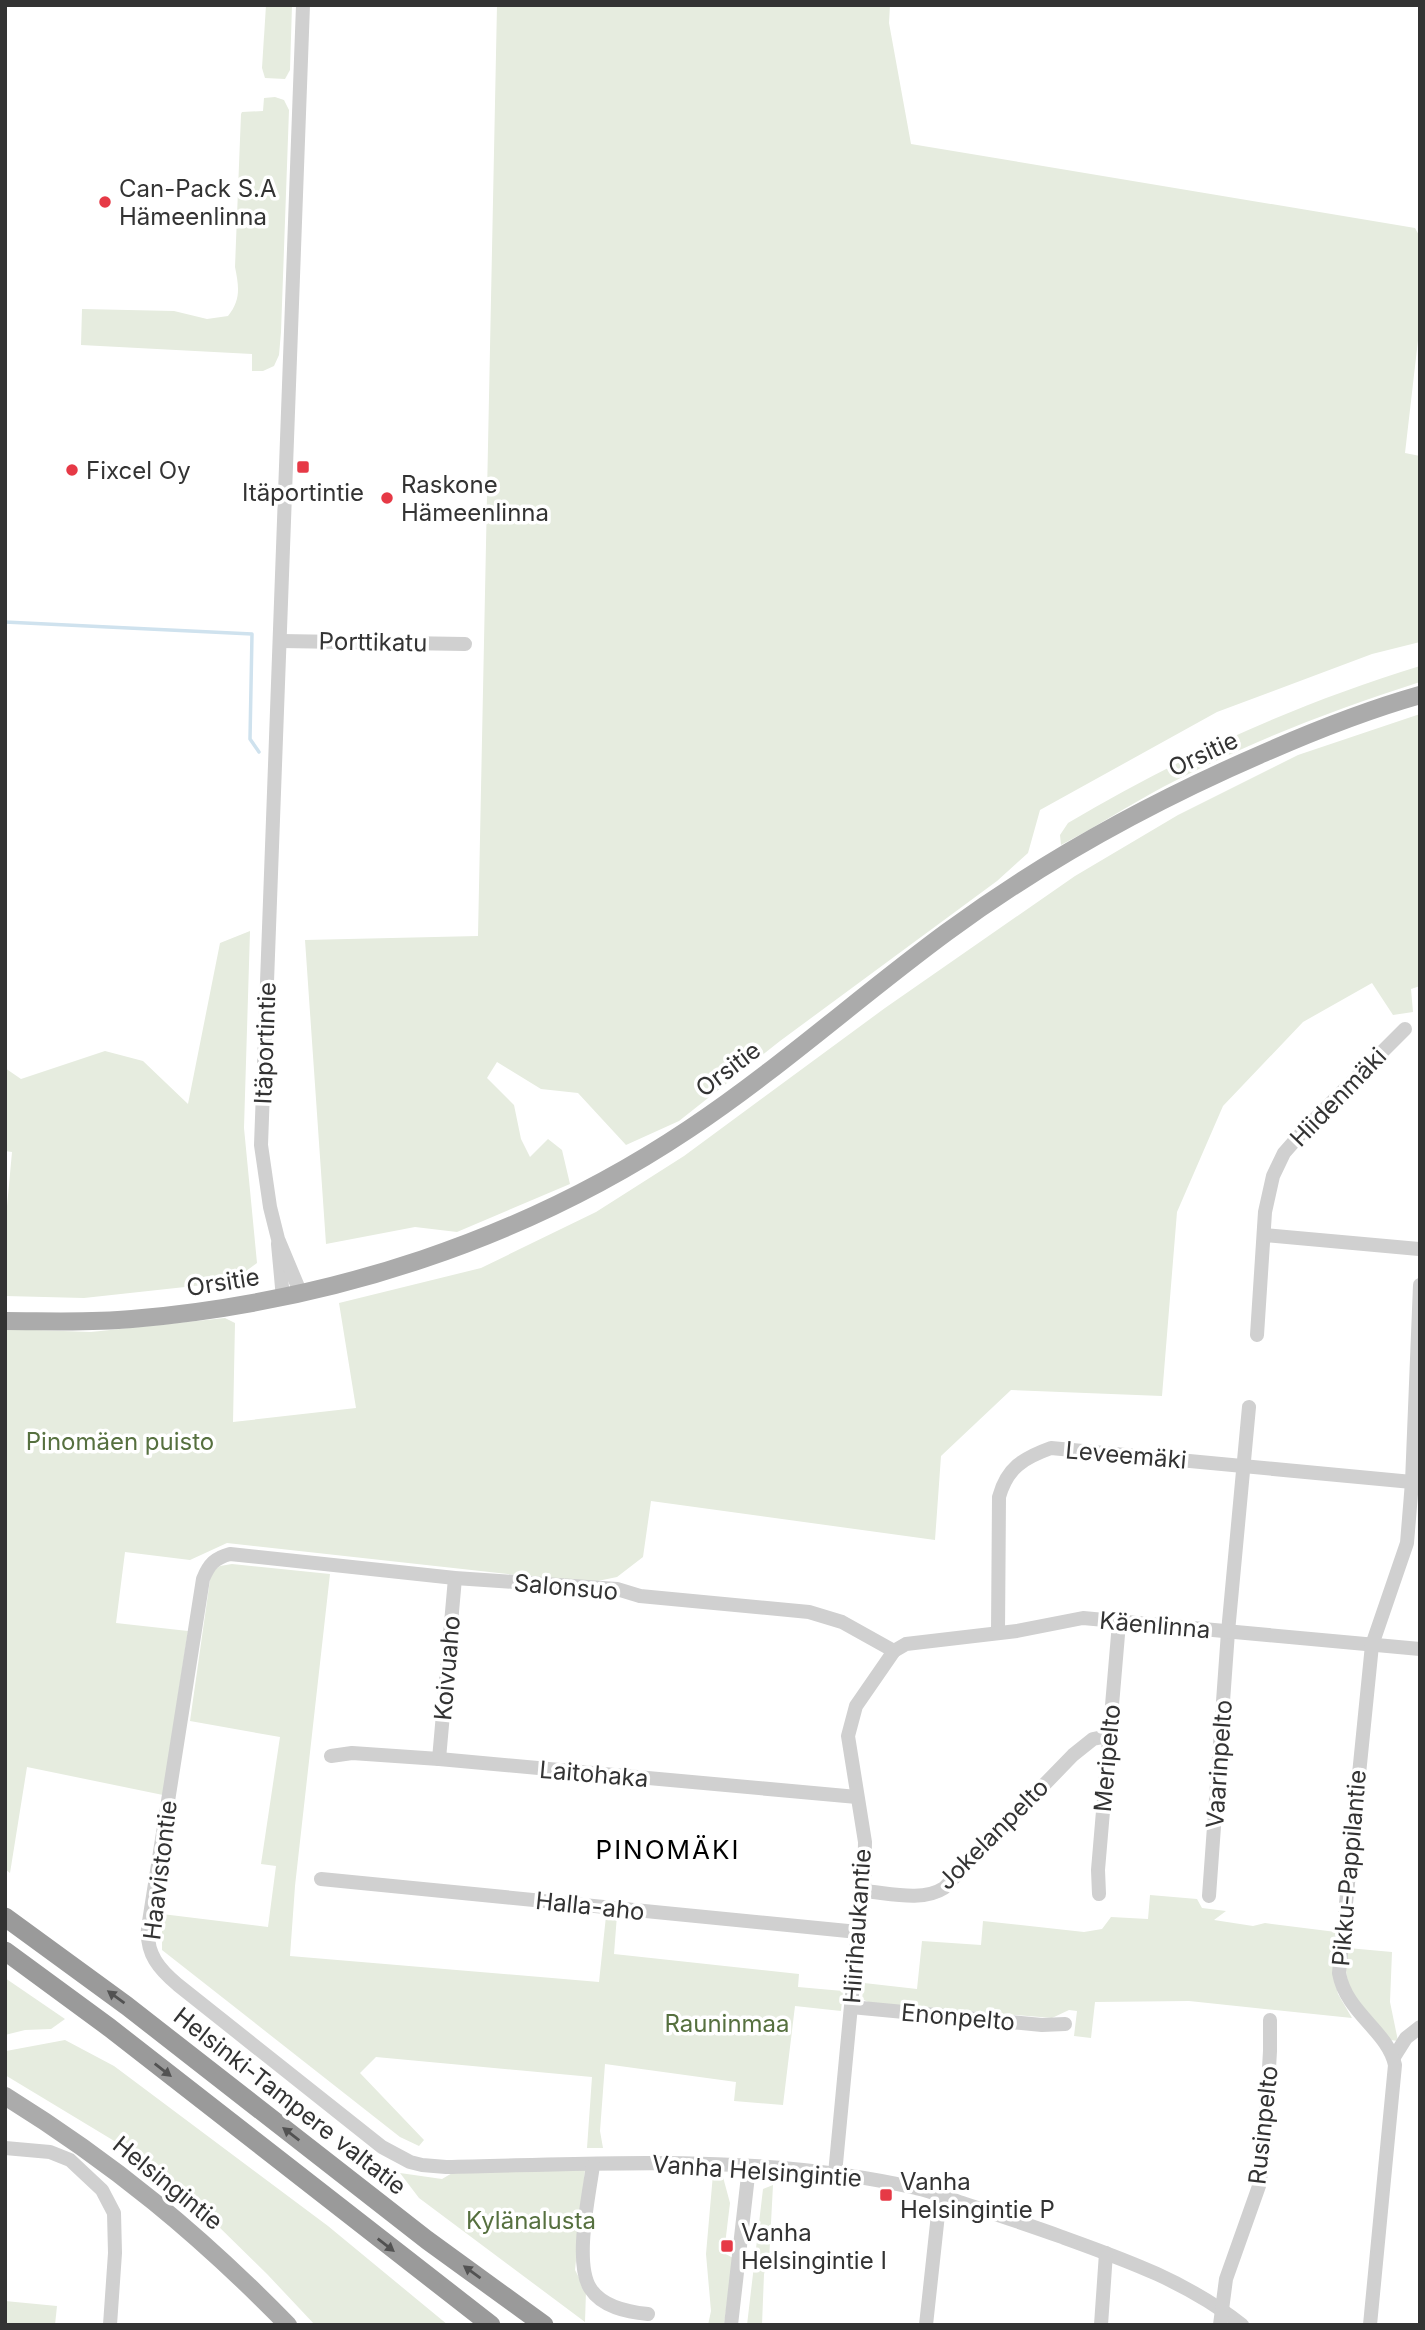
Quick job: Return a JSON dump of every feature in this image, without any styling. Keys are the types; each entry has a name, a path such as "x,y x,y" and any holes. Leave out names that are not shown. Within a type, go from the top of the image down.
{"highway":[{"name":"Helsinki-Tampere valtatie","path":"5,1917 148,2022 427,2240 544,2325"},
{"path":"5,1951 110,2028 491,2325"}],"main road":[{"name":"Orsitie","path":"5,1321 130,1319 196,1312 292,1296 406,1265 497,1233 618,1172 688,1129 762,1076 947,932 1057,859 1172,796 1240,764 1301,737 1420,695"},
{"name":"Helsingintie","path":"5,2096 90,2151 170,2213 209,2247 288,2325"}],"street":[{"name":"Itäportintie","path":"292,1296 270,1207 261,1145 303,5"},
{"name":"Porttikatu","path":"281,641 465,644"},
{"name":"Hiidenmäki","path":"1257,1335 1265,1212 1273,1176 1284,1153 1405,1029"},
{"path":"1264,1235 1420,1247 1420,1256"},
{"name":"Pikku-Pappilantie","path":"1394,2057 1349,2001 1340,1983 1339,1973 1372,1645 1407,1543 1420,1285"},
{"path":"1228,1632 1249,1407"},
{"name":"Leveemäki","path":"998,1633 999,1497 1004,1479 1031,1455 1051,1448 1412,1482"},
{"name":"Salonsuo","path":"230,1554 455,1578 617,1589 640,1596 809,1612 842,1622 894,1651"},
{"name":"Haavistontie","path":"230,1554 218,1557 209,1565 203,1578 148,1928 150,1952 157,1964 178,1985 382,2147 410,2162"},
{"name":"Koivuaho","path":"439,1759 455,1578"},
{"name":"Käenlinna","path":"894,1651 906,1644 998,1633 1083,1618 1420,1649"},
{"name":"Meripelto","path":"1099,1894 1098,1870 1119,1623"},
{"name":"Vaarinpelto","path":"1209,1896 1228,1632"},
{"name":"Hiirihaukantie","path":"835,2174 864,1891 865,1842 849,1744 851,1719 856,1706 894,1651"},
{"name":"Jokelanpelto","path":"864,1891 925,1895 944,1888 1073,1755 1093,1739 1108,1736"},
{"name":"Laitohaka","path":"331,1756 352,1753 439,1759 857,1797"},
{"name":"Halla-aho","path":"321,1879 858,1932"},
{"name":"Enonpelto","path":"851,2007 1042,2025 1065,2024"},
{"name":"Rusinpelto","path":"1220,2325 1226,2279 1259,2186 1265,2129 1270,2020"},
{"path":"1370,2325 1395,2074 1394,2057 1406,2038 1420,2027"},
{"path":"5,2148 50,2152 69,2160 102,2190 114,2213 115,2253 110,2325"},
{"name":"Vanha Helsingintie","path":"410,2162 446,2167 669,2163 835,2174 884,2181 940,2196 1163,2275 1222,2309 1242,2325"},
{"path":"593,2165 582,2260 590,2288 610,2305 629,2312 648,2314"},
{"path":"731,2325 749,2167"},
{"path":"926,2325 940,2196"},
{"path":"1101,2325 1106,2253"}],"green space":[{"path":"266,5 292,5 290,70 285,79 265,78 262,68"},
{"path":"497,5 890,5 889,23 911,144 1415,228 1420,237 1420,323 1405,453 1420,456 1420,642 1372,654 1217,712 1040,810 1028,853 997,881 780,1041 679,1121 626,1145 578,1093 541,1089 497,1062 487,1078 514,1105 521,1139 530,1157 548,1139 562,1150 570,1184 457,1232 415,1227 326,1244 305,940 478,936"},
{"path":"264,98 284,100 289,110 281,332 279,355 274,366 263,371 252,371 252,354 81,345 82,309 174,311 207,319 228,316 238,293 235,267 241,114 263,111"},
{"path":"1420,666 1420,682 1322,716 1225,756 1163,787 1061,845 1060,835 1068,823 1195,754 1328,697"},
{"name":"Pinomäen puisto","path":"1420,714 1420,986 1411,989 1413,1012 1393,1015 1372,983 1303,1022 1223,1106 1177,1212 1162,1396 1011,1390 941,1456 935,1540 651,1501 643,1557 617,1577 588,1583 227,1543 190,1560 125,1552 116,1623 188,1631 163,1795 27,1767 10,1873 5,1869 7,1329 91,1332 225,1318 235,1323 233,1422 356,1408 339,1303 481,1268 596,1212 684,1156 885,1008 1075,876 1178,815 1298,755"},
{"path":"250,931 244,1128 257,1263 231,1282 84,1298 5,1296 5,1228 12,1152 5,1151 5,1068 21,1079 105,1051 143,1061 188,1104 220,943"},
{"name":"Rauninmaa","path":"232,1564 330,1574 295,1886 290,1956 599,1982 606,1916 617,1915 614,1954 799,1974 798,1987 843,1991 841,2011 795,2006 783,2105 734,2101 736,2082 605,2064 600,2131 603,2148 587,2148 592,2077 376,2057 360,2073 424,2140 419,2146 400,2137 162,1950 162,1914 268,1927 276,1866 261,1864 280,1737 190,1721 211,1573 220,1566"},
{"path":"1150,1895 1197,1899 1202,1908 1226,1911 1214,1920 1253,1926 1265,1923 1336,1932 1335,1981 1338,1994 1352,2018 1189,2001 1095,2002 1091,2038 1074,2036 1077,2011 1069,2010 1052,2018 870,2003 862,1999 864,1983 917,1989 922,1941 981,1945 983,1921 1084,1932 1102,1929 1111,1917 1148,1919"},
{"path":"1348,1948 1392,1952 1390,2002 1398,2041 1390,2040 1362,2008 1351,1990 1346,1967"},
{"path":"5,1978 65,2019 51,2029 25,2030 5,2035"},
{"path":"65,2040 114,2066 328,2226 448,2325 315,2325 159,2168 5,2075 6,2051"},
{"name":"Kylänalusta","path":"585,2170 575,2270 586,2291 585,2322 419,2198 400,2173 442,2179 454,2172"},
{"path":"713,2174 723,2177 730,2203 724,2253 733,2258 724,2325 708,2325 711,2311 706,2254"},
{"path":"773,2185 762,2325 747,2325 763,2189"},
{"path":"5,2301 57,2306 55,2325 5,2325"}],"waterway":[{"path":"5,622 252,634 250,739 259,752"}],"place":[{"name":"Can-Pack S.A Hämeenlinna","path":"105,202"},
{"name":"Itäportintie","path":"303,467"},
{"name":"Fixcel Oy","path":"72,470"},
{"name":"Raskone Hämeenlinna","path":"387,498"},
{"name":"Vanha Helsingintie P","path":"886,2195"},
{"name":"Vanha Helsingintie I","path":"727,2246"}],"district":[{"name":"PINOMÄKI","path":"668,1849"}]}
